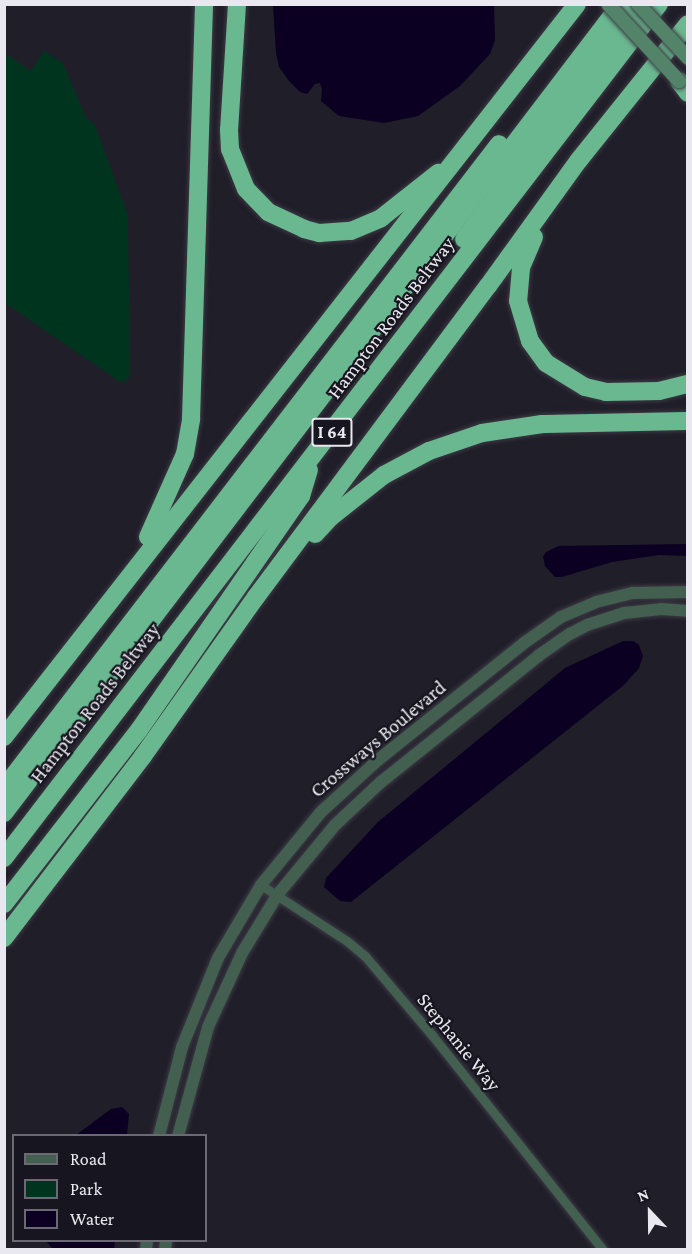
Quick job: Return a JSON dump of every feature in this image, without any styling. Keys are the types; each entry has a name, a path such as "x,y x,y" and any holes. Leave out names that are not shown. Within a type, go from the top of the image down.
{"highway":[{"path":"91,623 139,553 164,508 185,454 193,387 204,4"},
{"path":"237,4 229,130 230,148 246,189 257,202 280,219 320,233 337,233 368,225 395,207 465,151"},
{"path":"4,736 465,151 577,4"},
{"name":"Hampton Roads Beltway","path":"4,789 607,4"},
{"path":"4,813 621,4"},
{"path":"4,842 640,4"},
{"name":"Hampton Roads Beltway","path":"4,858 314,457 659,4"},
{"path":"4,938 143,756 256,597 602,129 687,24"},
{"path":"602,129 577,177 525,254 518,291 522,320 530,341 546,363 585,387 606,392 630,393 669,389 687,384"},
{"path":"256,597 331,517 384,475 429,451 482,432 510,427 687,421"},
{"path":"4,904 139,730 301,496 314,457"}],"main road":[{"path":"607,4 683,87"},
{"path":"640,4 687,58"}],"street":[{"name":"Crossways Boulevard","path":"159,1134 171,1083 202,994 218,958 261,885 321,812 363,772 545,628 578,609 614,597 653,591 687,592"},
{"name":"Crossways Boulevard","path":"179,1134 208,1027 242,953 278,894 307,857 358,802 553,645 587,625 624,614 661,609 687,611"},
{"name":"Stephanie Way","path":"261,885 347,941 365,956 432,1035 603,1250"}],"green space":[{"path":"44,51 63,63 86,118 95,125 128,215 130,376 126,381 120,382 5,303 5,53 31,71"}],"water":[{"path":"273,5 494,5 495,40 490,54 460,86 418,116 384,123 339,116 321,101 320,83 315,84 307,94 300,92 279,67"},
{"path":"687,544 687,556 659,555 612,562 562,577 555,577 545,566 543,557 546,552 558,546"},
{"path":"623,641 633,641 639,645 643,656 639,668 624,685 351,902 340,901 324,887 326,878 378,822 565,668"},
{"path":"122,1107 129,1114 127,1134 77,1134 111,1109"},
{"path":"47,1242 115,1242 114,1250 53,1249"}]}
